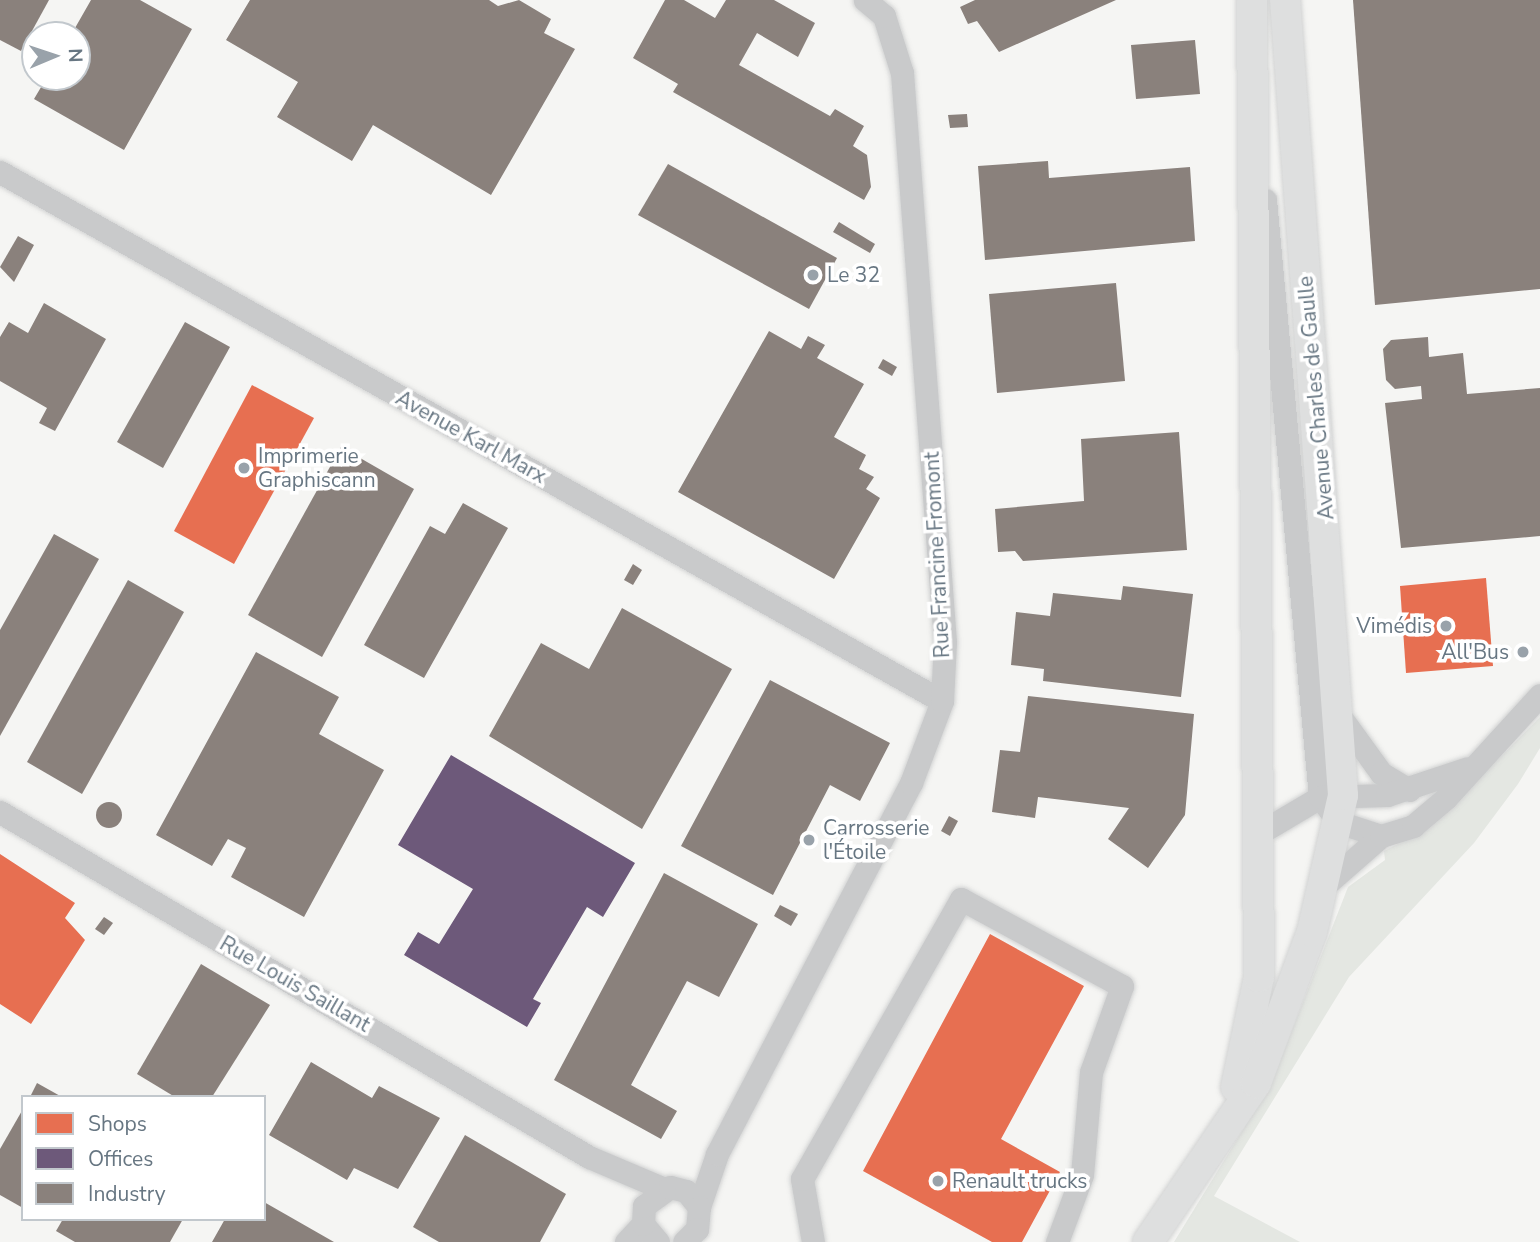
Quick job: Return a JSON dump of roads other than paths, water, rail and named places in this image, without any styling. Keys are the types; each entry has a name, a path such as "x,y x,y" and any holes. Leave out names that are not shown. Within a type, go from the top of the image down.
{"main road":[{"name":"Avenue Charles de Gaulle","path":"1252,0 1256,134 1261,832"},
{"name":"Avenue Charles de Gaulle","path":"1285,0 1342,719 1334,805"},
{"path":"1148,1242 1256,1083 1325,885 1334,805"},
{"path":"1224,1128 1259,978 1261,832"}],"street":[{"name":"Rue Francine Fromont","path":"694,1222 717,1154 911,783 942,701 945,642 902,73 884,16 864,0"},
{"name":"Avenue Charles de Gaulle","path":"1256,134 1276,284 1334,805"},
{"name":"Avenue Karl Marx","path":"0,172 942,701"},
{"path":"1325,885 1381,836 1413,826 1446,799 1468,768 1540,695"},
{"path":"1342,719 1381,773 1409,790"},
{"path":"1261,832 1334,805 1409,790 1468,768"},
{"path":"1334,805 1381,836"},
{"name":"Rue Louis Saillant","path":"0,811 590,1157 662,1188 694,1222"},
{"path":"813,1242 802,1180 961,899 1122,986 1091,1072 1082,1175 1057,1242"},
{"name":"Rue Louis Saillant","path":"590,1157 630,1194 658,1242"},
{"path":"626,1242 643,1219 648,1198 662,1188"}],"place":[{"name":"Le 32","path":"813,275"},
{"name":"Imprimerie Graphiscann","path":"244,468"},
{"name":"Vimédis","path":"1446,626"},
{"name":"All'Bus","path":"1523,652"},
{"name":"Carrosserie l'Étoile","path":"809,840"},
{"name":"Renault trucks","path":"938,1181"}]}
